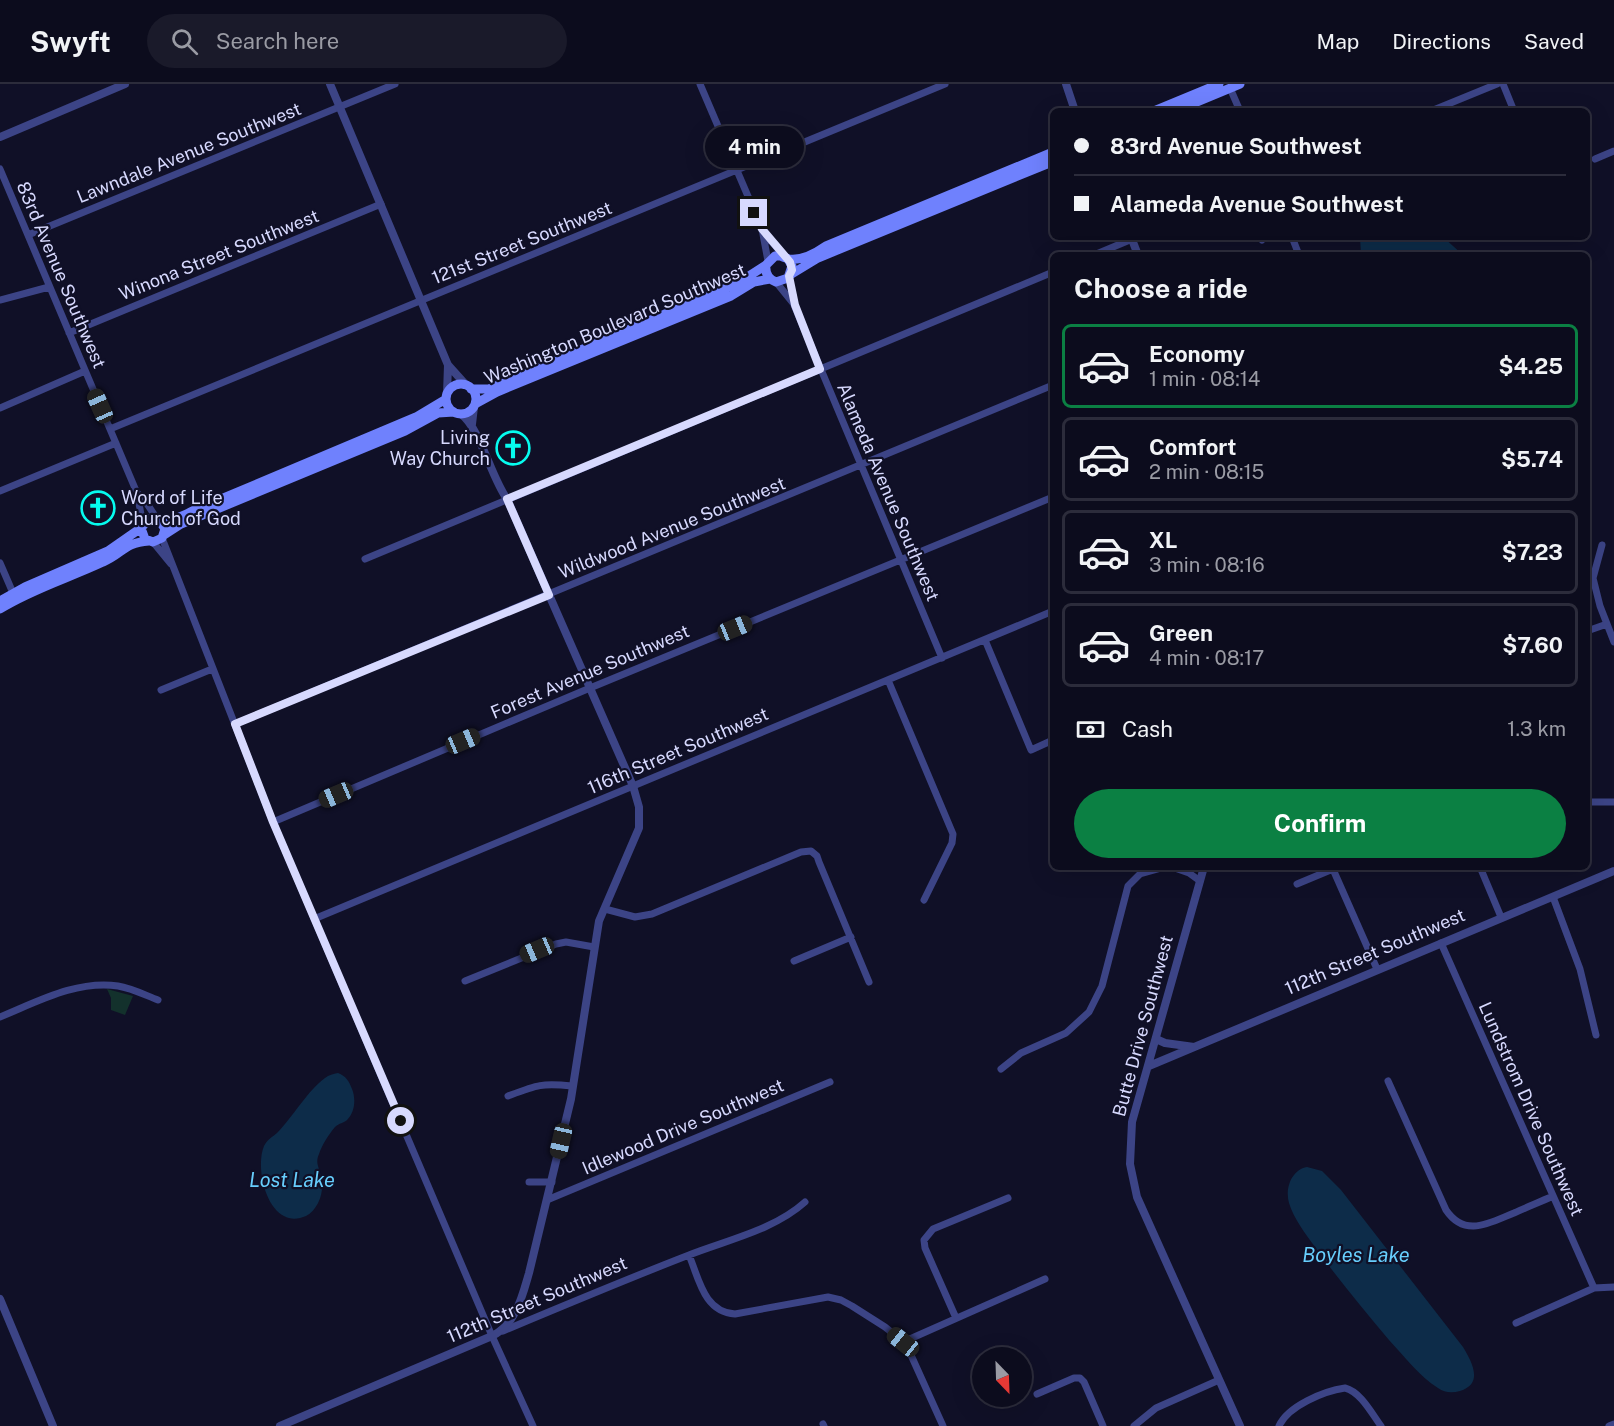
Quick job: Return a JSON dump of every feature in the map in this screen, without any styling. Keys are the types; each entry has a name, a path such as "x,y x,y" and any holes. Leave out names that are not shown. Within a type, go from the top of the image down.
{"main road":[{"path":"1161,108 1219,84"},
{"path":"1182,108 1240,84"},
{"path":"1050,153 826,246 807,257 775,256 767,263 766,274 773,280 784,280 818,258 1050,162"},
{"path":"786,258 792,266 790,275"},
{"name":"Washington Boulevard Southwest","path":"468,387 489,389 738,283 767,263"},
{"name":"Washington Boulevard Southwest","path":"474,406 497,392 731,296 754,282 773,280"},
{"path":"0,601 108,551 142,527 149,519 179,517 198,507 416,417 447,396 458,385 468,387 476,398 474,406 466,414 438,413 405,431 181,524 151,542 134,543 105,561 29,593 0,609"},
{"path":"447,396 448,408 457,413"},
{"path":"158,520 164,526 163,536"},
{"path":"142,527 143,536 151,542"}],"street":[{"path":"0,137 109,87 125,84"},
{"path":"330,84 448,365 468,387"},
{"name":"Lawndale Avenue Southwest","path":"28,235 395,84"},
{"path":"700,84 762,229 767,263"},
{"name":"121st Street Southwest","path":"110,429 945,84"},
{"path":"1066,84 1074,106"},
{"path":"1438,108 1497,84"},
{"path":"1503,84 1513,108"},
{"path":"1230,88 1239,108"},
{"path":"1595,159 1614,151"},
{"name":"83rd Avenue Southwest","path":"0,169 137,493 142,527"},
{"name":"Winona Street Southwest","path":"69,333 381,204"},
{"path":"762,229 786,258"},
{"path":"1101,252 1128,240"},
{"path":"365,559 1050,273"},
{"name":"Alameda Avenue Southwest","path":"790,275 795,305 820,369 942,658"},
{"name":"Alameda Avenue Southwest","path":"773,280 795,305"},
{"path":"0,300 49,287"},
{"path":"447,396 448,365"},
{"path":"0,408 85,371"},
{"name":"Wildwood Avenue Southwest","path":"235,724 1050,386"},
{"path":"474,406 472,424 633,786 640,815 639,828 599,921 571,1099 550,1182 548,1200 521,1299 503,1331"},
{"path":"457,413 472,424"},
{"path":"0,491 116,443"},
{"name":"83rd Avenue Southwest","path":"137,493 144,499 158,520"},
{"name":"Forest Avenue Southwest","path":"273,822 1050,498"},
{"path":"163,536 171,564 273,822 492,1336 533,1426"},
{"path":"151,542 171,564"},
{"path":"1602,545 1593,578 1614,642"},
{"path":"0,563 13,593"},
{"name":"116th Street Southwest","path":"314,919 1050,613"},
{"path":"1590,630 1607,624"},
{"path":"985,640 1031,750 1050,741"},
{"path":"160,690 212,669"},
{"path":"888,680 953,834 952,843 924,900"},
{"path":"1590,802 1614,802"},
{"path":"605,909 635,916 652,914 801,852 811,851 817,856 869,982"},
{"path":"1001,1069 1021,1053 1066,1033 1089,1012 1102,986 1128,886 1140,874 1154,870"},
{"path":"1180,870 1200,881"},
{"name":"Butte Drive Southwest","path":"1203,870 1132,1122 1130,1154 1133,1184 1147,1221 1240,1426"},
{"path":"1297,884 1328,870"},
{"path":"1333,870 1377,969"},
{"path":"1481,870 1501,918"},
{"name":"112th Street Southwest","path":"1149,1066 1614,871"},
{"path":"1553,897 1580,969 1596,1035"},
{"path":"794,961 851,938"},
{"path":"465,981 556,944 566,942 594,947"},
{"name":"Lundstrom Drive Southwest","path":"1441,943 1594,1288"},
{"path":"0,1017 59,993 87,986 119,986 158,1000"},
{"path":"1156,1039 1165,1043 1194,1047"},
{"path":"1388,1081 1446,1210 1455,1220 1467,1226 1484,1226 1554,1196"},
{"name":"Idlewood Drive Southwest","path":"548,1200 830,1082"},
{"path":"508,1096 537,1085 572,1086"},
{"path":"529,1182 550,1182"},
{"path":"956,1318 923,1243 925,1237 933,1230 1008,1198"},
{"name":"112th Street Southwest","path":"280,1426 297,1423 503,1331 771,1224 793,1212 805,1202"},
{"path":"689,1255 705,1294 710,1303 720,1312 735,1314 822,1297 852,1306 909,1348 943,1426"},
{"path":"903,1342 1045,1279"},
{"path":"1516,1323 1594,1288 1614,1287"},
{"path":"0,1299 53,1426"},
{"path":"1037,1394 1074,1378 1082,1380 1103,1426"},
{"path":"1134,1426 1156,1408 1220,1380"},
{"path":"1279,1426 1284,1417 1295,1408 1331,1392 1349,1388 1363,1401 1381,1426"},
{"path":"1609,1426 1614,1424"}],"green space":[{"path":"107,989 133,996 125,1015 111,1010 111,998"}],"water":[{"path":"1360,240 1446,240 1460,252 1361,252"},
{"name":"Lost Lake","path":"338,1073 345,1077 351,1086 354,1097 353,1109 350,1117 333,1130 319,1154 317,1163 322,1187 318,1204 306,1216 295,1219 287,1217 277,1211 267,1194 261,1164 264,1146 283,1127 319,1083 328,1076"},
{"name":"Boyles Lake","path":"1307,1167 1322,1171 1341,1190 1463,1347 1474,1372 1472,1383 1467,1388 1457,1392 1446,1392 1424,1378 1379,1328 1315,1247 1297,1220 1288,1198 1290,1181 1293,1176"}],"place":[{"name":"Living Way Church","path":"513,448"},
{"name":"Word of Life Church of God","path":"98,508"}],"route":[{"path":"401,1121 273,822 235,724 549,595 507,499 820,369 795,305 789,276 792,266 762,229 754,213"}]}
